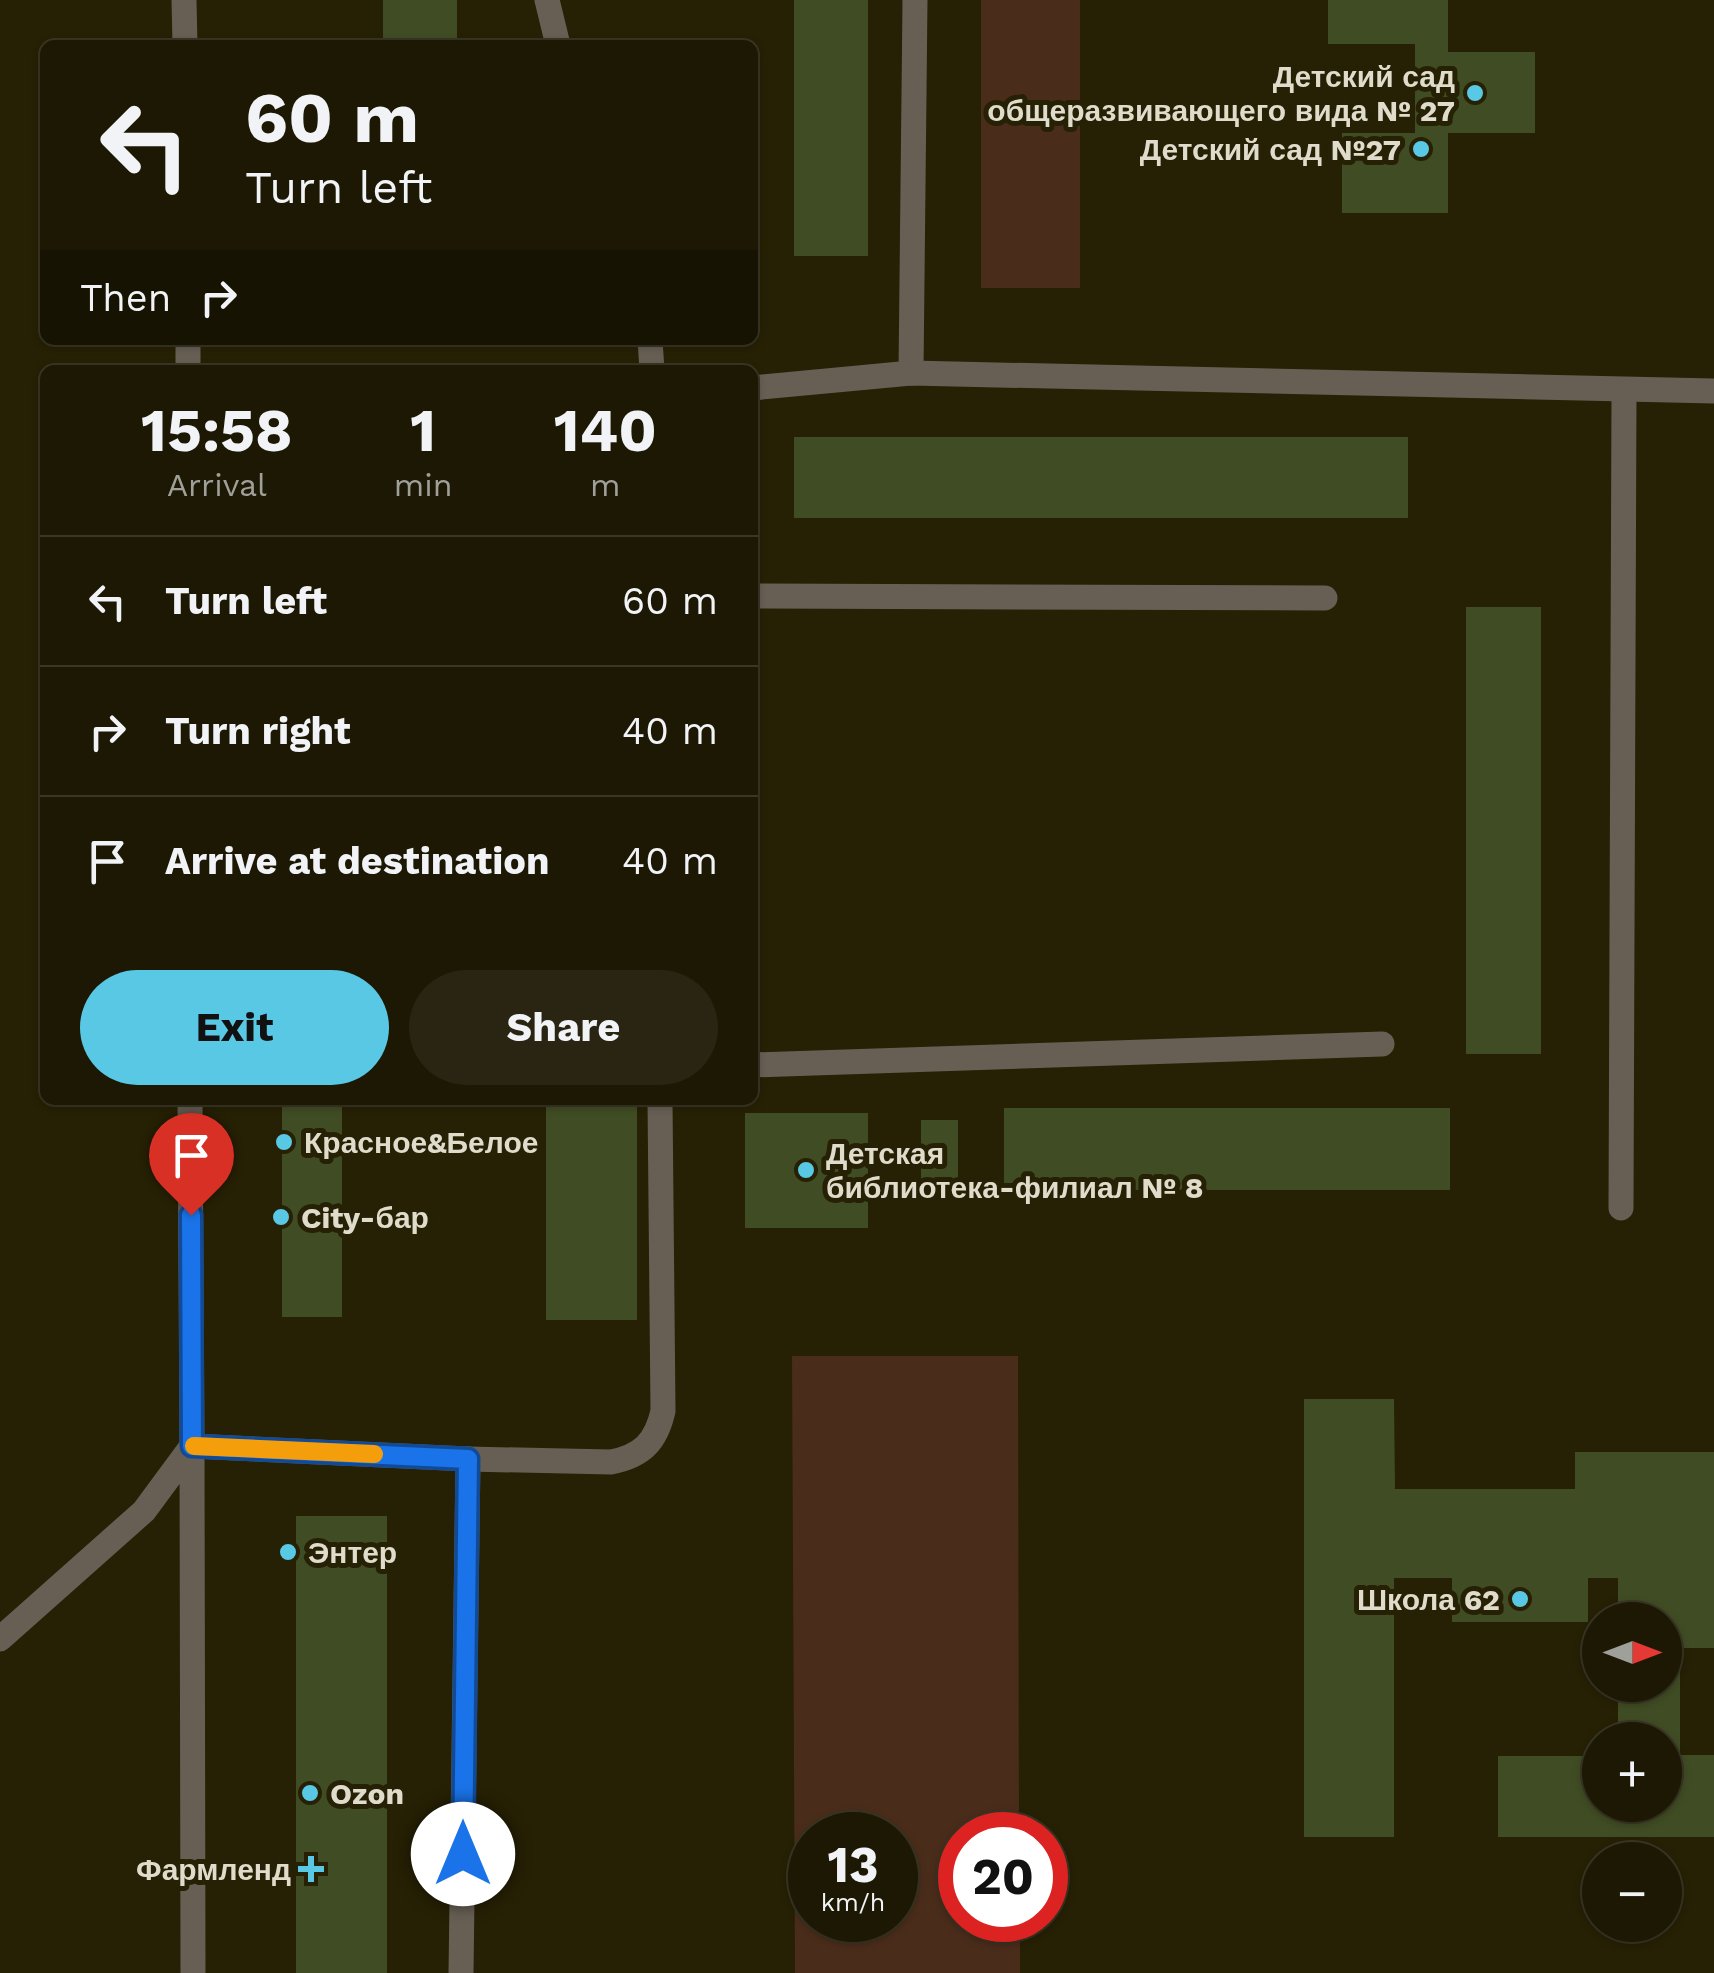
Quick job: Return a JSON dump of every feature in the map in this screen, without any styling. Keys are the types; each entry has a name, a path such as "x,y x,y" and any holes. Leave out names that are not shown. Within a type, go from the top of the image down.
{"lane":[{"path":"184,0 185,40"},
{"path":"547,0 557,40"},
{"path":"911,373 915,0"},
{"path":"758,387 911,373 1714,391"},
{"path":"1621,1208 1624,391"},
{"path":"758,596 1325,598"},
{"path":"758,1064 1382,1044"},
{"path":"190,1105 193,1973"},
{"path":"192,1446 611,1462 631,1458 647,1447 658,1431 663,1412 660,1105"},
{"path":"0,1639 144,1511 192,1446"},
{"path":"462,1973 468,1459"}],"shaded area":[{"path":"981,0 1080,0 1080,288 981,288"},
{"path":"792,1356 1018,1356 1019,1812 938,1812 938,1942 1020,1942 1020,1973 795,1973 795,1942 918,1942 918,1812 794,1812"}],"building":[{"path":"383,0 457,0 457,40 383,40"},
{"path":"794,0 868,0 868,256 794,256"},
{"name":"Детский сад общеразвивающего вида № 27","path":"1328,0 1448,0 1448,52 1535,52 1535,133 1448,133 1448,213 1342,213 1342,133 1415,133 1415,44 1328,44"},
{"path":"794,437 1408,437 1408,518 794,518"},
{"path":"1466,607 1541,607 1541,1054 1466,1054"},
{"path":"282,1105 342,1105 342,1317 282,1317"},
{"path":"546,1105 637,1105 637,1320 546,1320"},
{"path":"1004,1108 1450,1108 1450,1190 1004,1190"},
{"name":"Детская библиотека-филиал № 8","path":"745,1113 868,1113 868,1228 745,1228"},
{"path":"921,1120 958,1120 958,1191 921,1192"},
{"name":"Школа 62","path":"1304,1399 1394,1399 1395,1489 1575,1489 1575,1452 1714,1452 1714,1648 1682,1648 1682,1602 1618,1602 1618,1578 1588,1578 1588,1602 1582,1602 1582,1622 1452,1622 1452,1578 1394,1578 1394,1837 1304,1837"},
{"path":"296,1516 387,1516 387,1973 296,1973"},
{"name":"Школа 62","path":"1618,1702 1680,1702 1680,1722 1618,1722"},
{"name":"Школа 62","path":"1682,1755 1714,1755 1714,1837 1498,1837 1498,1756 1582,1756 1582,1822 1682,1822"}],"slow traffic":[{"path":"194,1446 374,1454"}],"place":[{"name":"Детский сад общеразвивающего вида № 27","path":"1475,93"},
{"name":"Детский сад №27","path":"1421,149"},
{"name":"Красное&Белое","path":"284,1142"},
{"name":"Детская библиотека-филиал № 8","path":"806,1170"},
{"name":"City-бар","path":"281,1217"},
{"name":"Энтер","path":"288,1552"},
{"name":"Школа 62","path":"1520,1599"},
{"name":"Ozon","path":"310,1793"},
{"name":"Фармленд","path":"311,1869"}],"route":[{"path":"191,1215 192,1446 468,1459 463,1854"}]}
